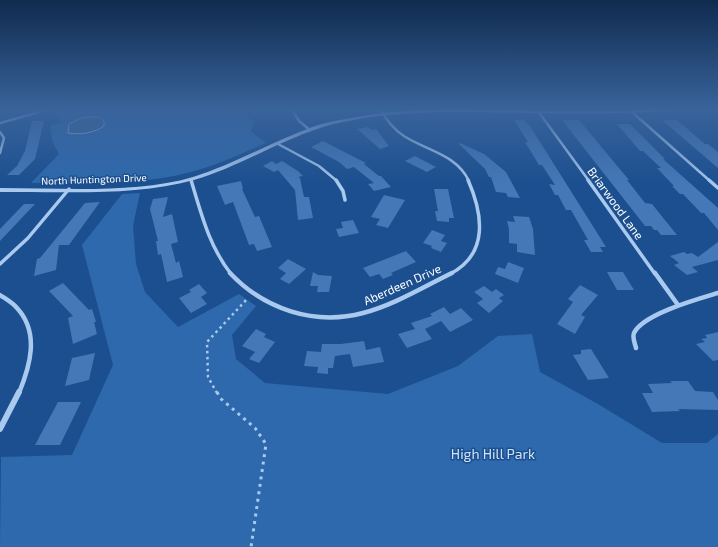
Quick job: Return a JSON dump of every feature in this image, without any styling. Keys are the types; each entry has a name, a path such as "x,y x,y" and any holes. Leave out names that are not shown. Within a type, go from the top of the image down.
{"street":[{"path":"0,153 4,138 2,135"},
{"name":"North Huntington Drive","path":"0,190 141,187 191,179 225,168 300,135"},
{"name":"Aberdeen Drive","path":"191,179 209,238 218,256 232,277 252,294 289,312 325,317 354,314 382,307 457,270 466,261 479,243 481,234 480,215 466,174 448,158 401,135"},
{"name":"Briarwood Lane","path":"554,135 678,305"},
{"path":"657,135 718,188"},
{"path":"278,144 319,166 332,177 344,191 345,200"},
{"path":"0,264 15,252 54,209 69,189"},
{"path":"636,348 633,338 634,332 641,324 678,305 718,293"},
{"path":"0,295 15,306 22,314 29,331 31,350 29,367 22,388 0,429"}],"path":[{"path":"251,547 266,444 255,428 220,398 217,393 208,377 206,342 252,294"}],"green space":[{"path":"51,135 255,135 266,143 210,166 174,176 120,182 31,183 59,154 52,140"},
{"name":"High Hill Park","path":"140,193 133,226 136,264 145,292 178,327 239,294 256,306 232,335 236,359 265,383 388,394 458,366 498,336 532,334 540,372 598,404 662,443 707,443 718,434 718,547 0,547 1,457 72,455 113,365 82,245 122,194"}],"building":[{"path":"29,135 41,135 35,159 19,175 7,175 17,166 25,151"},
{"path":"363,135 380,135 389,146 380,149"},
{"path":"523,135 535,135 606,247 600,247 603,252 591,252 584,240 588,240 571,210 566,210 558,195 555,195 549,184 555,185 542,165 539,165 525,142 528,142"},
{"path":"573,135 591,135 629,180 627,180 645,203 652,204 677,235 661,235 651,226 645,226"},
{"path":"626,135 641,135 665,159 663,159 718,208 718,230 704,213 701,213 683,194 680,194 672,186 674,186 657,168 661,168 643,151 640,151"},
{"path":"679,135 694,135 718,152 718,168"},
{"path":"323,141 366,163 364,164 381,176 391,187 374,191 368,184 374,183 354,167 347,169 339,162 311,147"},
{"path":"460,143 484,154 506,172 520,198 508,197 506,193 496,192 491,177 489,177 485,169 459,144"},
{"path":"415,156 436,167 427,172 405,161"},
{"path":"272,161 276,164 282,161 303,176 298,177 300,178 304,197 309,197 313,218 298,220 295,190 278,170 274,172 263,166"},
{"path":"241,181 242,189 255,217 259,216 272,247 257,251 254,244 249,245 233,202 225,205 217,186"},
{"path":"434,189 448,189 454,218 449,218 449,222 437,221 435,211 438,211"},
{"path":"384,195 405,200 388,228 376,225 380,219 371,217"},
{"path":"168,197 163,217 172,214 178,242 171,244 176,263 179,261 183,277 167,282 161,254 158,255 156,241 158,241 150,209 153,199"},
{"path":"100,202 69,245 59,245 56,270 34,276 37,259 40,258 85,203"},
{"path":"24,204 35,204 0,241 0,229"},
{"path":"513,216 529,217 533,229 535,255 517,252 517,244 509,243 509,229 507,221 515,222"},
{"path":"353,220 359,233 339,237 336,229 343,228 341,222"},
{"path":"432,230 445,235 441,241 447,243 441,252 431,248 432,246 423,243"},
{"path":"718,242 718,260 692,267 698,272 687,275 674,265 679,263 670,256 684,252 687,254 692,253 698,257"},
{"path":"406,251 416,262 391,273 393,275 383,279 379,274 370,277 363,268"},
{"path":"288,259 306,269 289,284 280,279 286,273 278,268"},
{"path":"508,262 524,268 518,283 495,274 498,267 505,269"},
{"path":"313,272 318,275 332,276 329,292 317,292 318,286 310,286"},
{"path":"607,272 623,272 634,290 617,290"},
{"path":"63,283 89,310 92,309 96,322 94,322 97,334 73,344 68,318 73,316 49,291"},
{"path":"199,284 207,293 201,297 207,304 191,313 179,298 191,292 189,290"},
{"path":"580,285 598,295 581,315 585,317 575,334 557,324 573,302 568,299"},
{"path":"484,286 492,292 496,289 504,295 499,298 503,301 489,313 477,303 483,299 474,292"},
{"path":"444,307 450,314 461,308 473,320 450,332 441,321 425,329 432,339 407,348 398,334 415,329 411,323 432,316 430,314"},
{"path":"256,329 266,334 264,337 275,342 259,363 249,359 255,352 242,346"},
{"path":"718,332 718,360 713,361 696,344 705,342 701,339 707,338 705,335"},
{"path":"364,341 366,350 380,347 384,362 353,367 350,354 335,356 333,368 328,368 328,374 317,373 318,367 304,366 307,351 321,352 322,344 341,344"},
{"path":"591,349 609,378 588,380 573,355 581,354 581,350"},
{"path":"95,353 89,380 65,386 72,358"},
{"path":"670,381 688,381 695,391 713,392 718,400 718,410 678,409 680,411 652,412 642,393 653,393 648,384 672,383"},
{"path":"58,402 81,402 60,445 35,445"}]}
